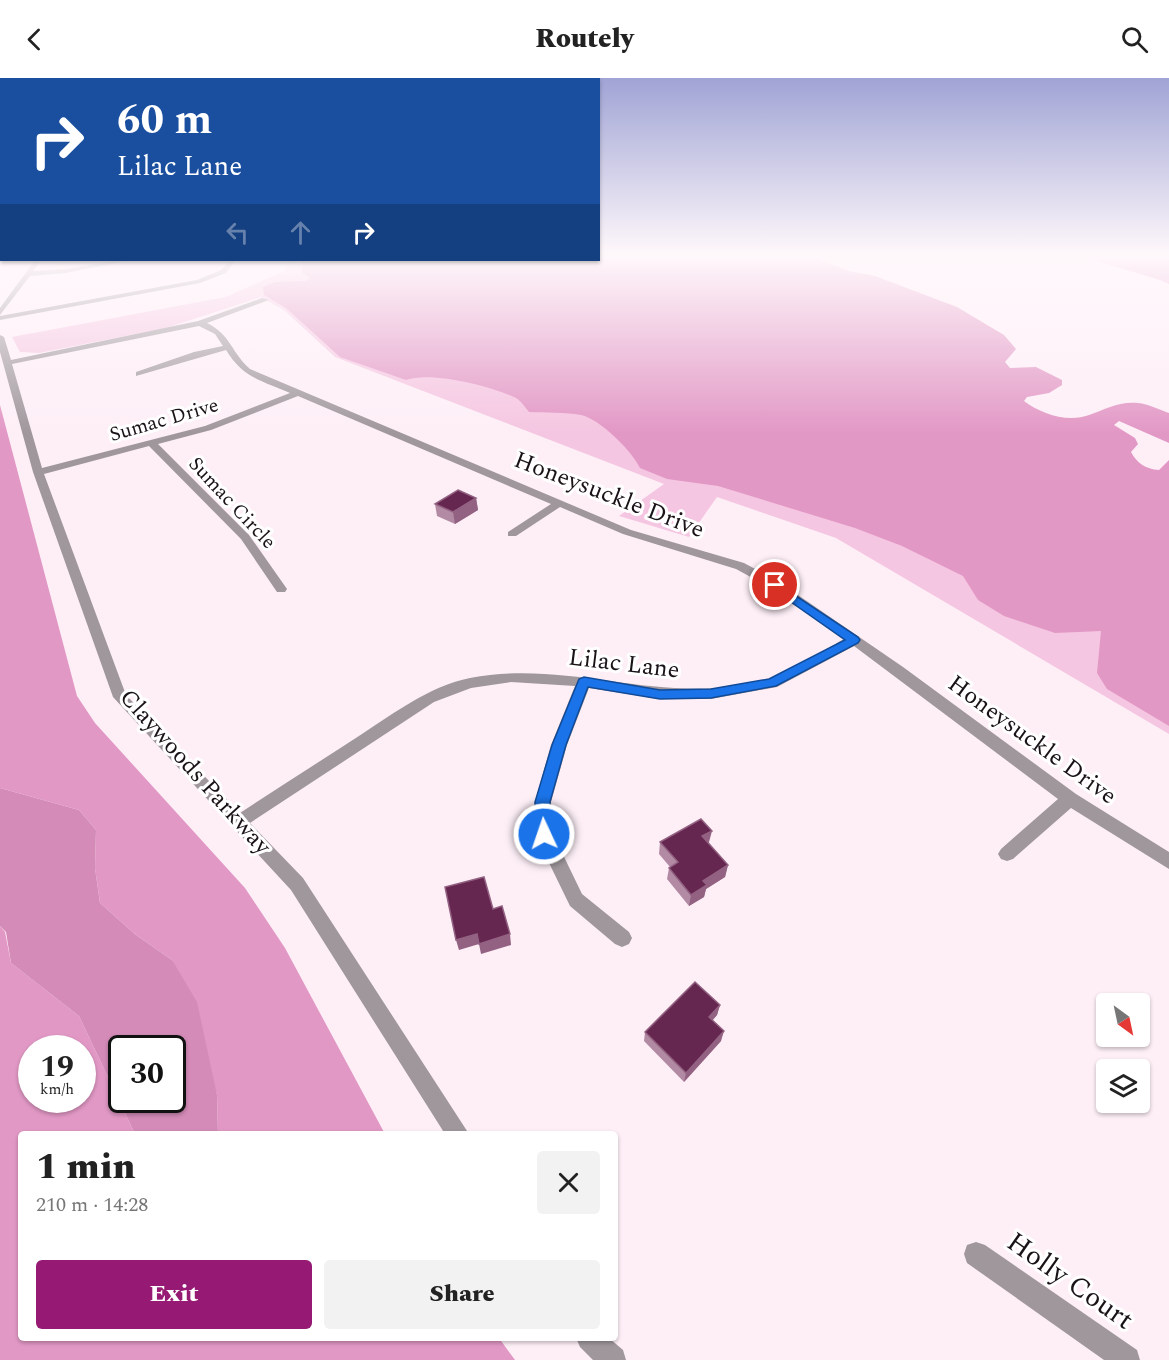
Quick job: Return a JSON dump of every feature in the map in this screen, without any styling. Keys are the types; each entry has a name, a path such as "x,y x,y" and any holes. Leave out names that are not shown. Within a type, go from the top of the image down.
{"street":[{"path":"7,363 200,322 224,314"},
{"name":"Honeysuckle Drive","path":"200,322 218,332 238,363 247,371 627,532 740,566 775,585 898,670 1070,799 1169,861"},
{"name":"Claywoods Parkway","path":"0,337 38,472 120,697 297,884 456,1131"},
{"path":"138,374 197,354 228,347"},
{"name":"Sumac Drive","path":"38,472 208,429 297,393"},
{"name":"Sumac Circle","path":"152,444 244,537 281,589"},
{"path":"512,534 559,503"},
{"name":"Lilac Lane","path":"239,822 429,698 469,682 511,677 557,678 660,694 711,694 772,683 854,640"},
{"path":"584,682 559,745 543,802 544,834 576,900 622,938"},
{"path":"1007,854 1070,799"},
{"name":"Holly Court","path":"976,1254 1127,1360"},
{"path":"592,1341 613,1360"}],"shaded area":[{"path":"136,314 209,314 166,328 39,353 20,352 12,337"},
{"path":"288,314 521,314 1169,616 1169,734 836,538 717,497 689,537 619,516 664,484 335,357"},
{"path":"292,314 968,314 1004,335 1016,349 1005,362 1010,368 1036,367 1062,380 1062,385 1049,393 1027,397 1024,401 1038,410 1055,416 1072,418 1089,415 1119,404 1138,403 1169,413 1169,443 1119,421 1114,425 1135,438 1138,444 1131,452 1142,465 1159,470 1169,460 1169,726 1107,689 1097,673 1101,631 1055,633 1004,616 978,600 963,576 902,546 855,528 718,486 667,479 640,468 615,437 597,423 581,415 529,412 516,398 492,389 461,381 430,377 406,380 340,357"},
{"path":"0,405 77,696 95,723 245,888 285,948 383,1131 218,1131 217,1095 172,960 136,935 100,903 95,868 96,830 79,810 0,788"},
{"path":"0,788 79,810 96,830 95,868 100,903 136,935 172,960 197,1002 217,1095 218,1131 134,1131 125,1113 186,1113 186,1035 108,1035 108,1077 96,1052 96,1035 88,1035 79,1016 11,963 6,932 0,926"},
{"path":"0,926 5,932 11,963 79,1016 88,1035 18,1035 18,1113 96,1113 96,1052 108,1077 108,1113 125,1113 134,1131 18,1131 18,1341 501,1341 515,1360 0,1360"}],"building":[{"path":"458,490 476,498 453,512 435,504"},
{"path":"701,819 712,831 702,836 728,865 703,881 707,885 691,895 669,868 678,862 660,842"},
{"path":"484,877 493,909 502,906 510,934 479,944 477,934 456,940 445,887"},
{"path":"695,982 720,1005 709,1017 724,1031 686,1073 645,1032"}],"route":[{"path":"544,834 543,802 559,745 584,682 660,694 711,694 772,683 854,640 775,585"}]}
